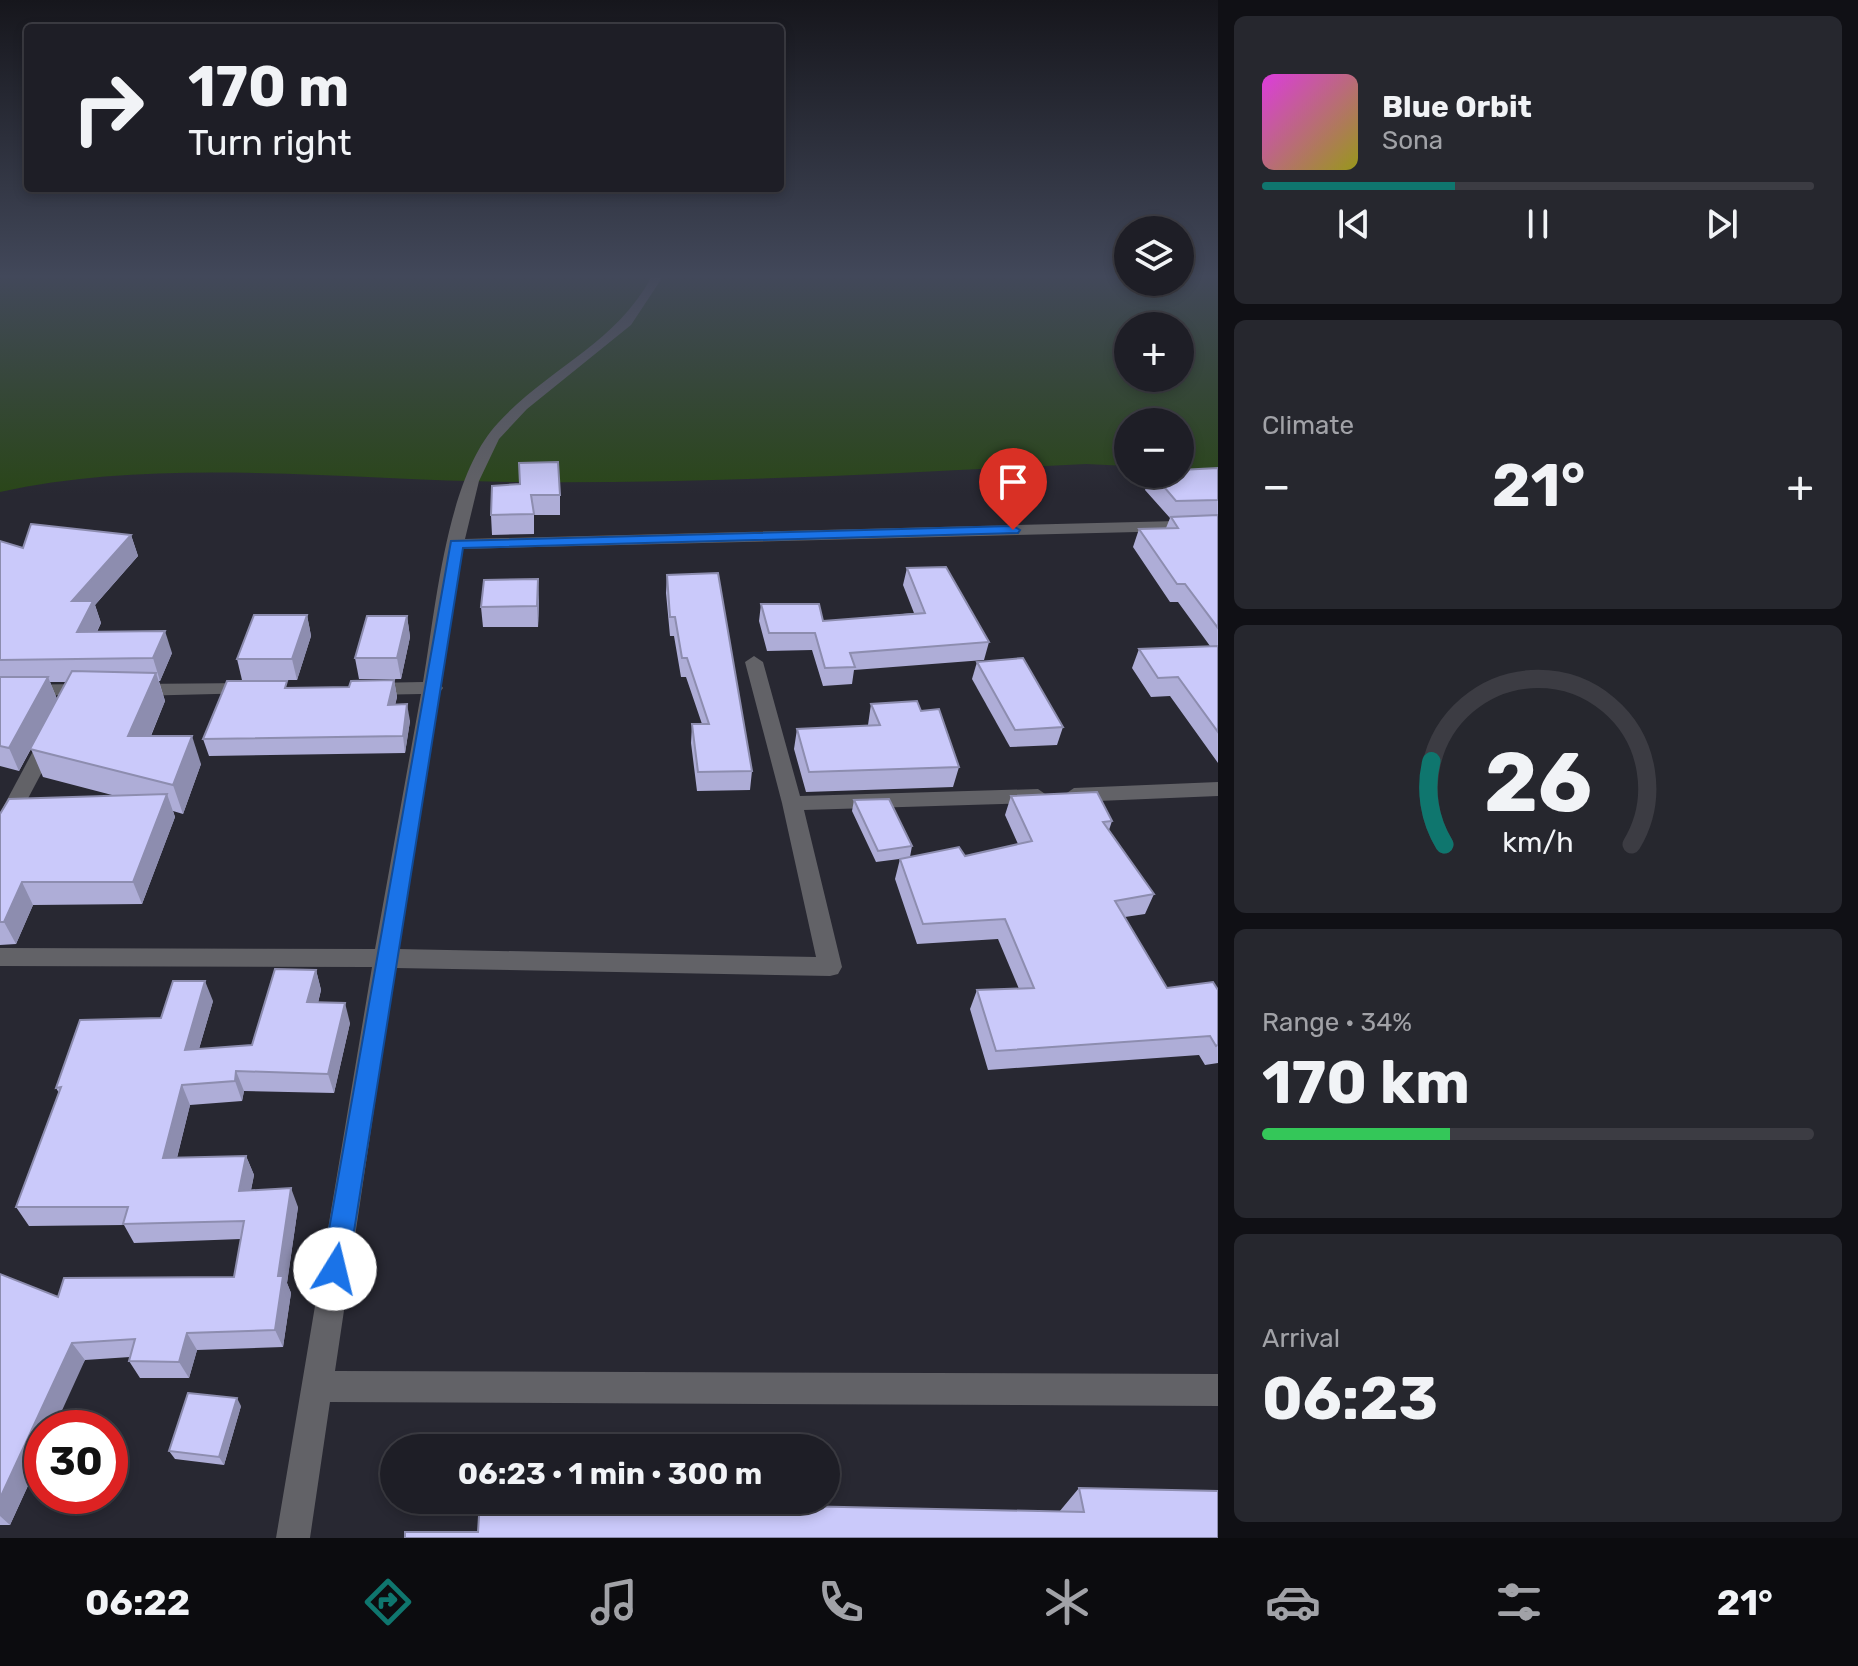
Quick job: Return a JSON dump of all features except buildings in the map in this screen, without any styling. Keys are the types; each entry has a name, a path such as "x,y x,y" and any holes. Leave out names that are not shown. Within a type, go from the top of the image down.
{"street":[{"path":"293,1538 320,1386 385,958 434,688 456,544 481,456 502,425 598,350"},
{"path":"456,544 1218,525"},
{"path":"0,957 385,958 830,967 792,803 754,662"},
{"path":"356,689 434,688"},
{"path":"0,691 262,689"},
{"path":"0,833 6,808 75,690"},
{"path":"792,803 1218,789"},
{"path":"320,1386 1218,1390"}],"green space":[{"path":"0,350 1114,350 1114,392 1194,392 1194,350 1218,350 1218,471 1194,470 1194,408 1114,408 1114,465 589,482 455,481 258,473 127,475 62,481 0,492"}],"route":[{"path":"335,1269 456,544 1013,530"}]}
